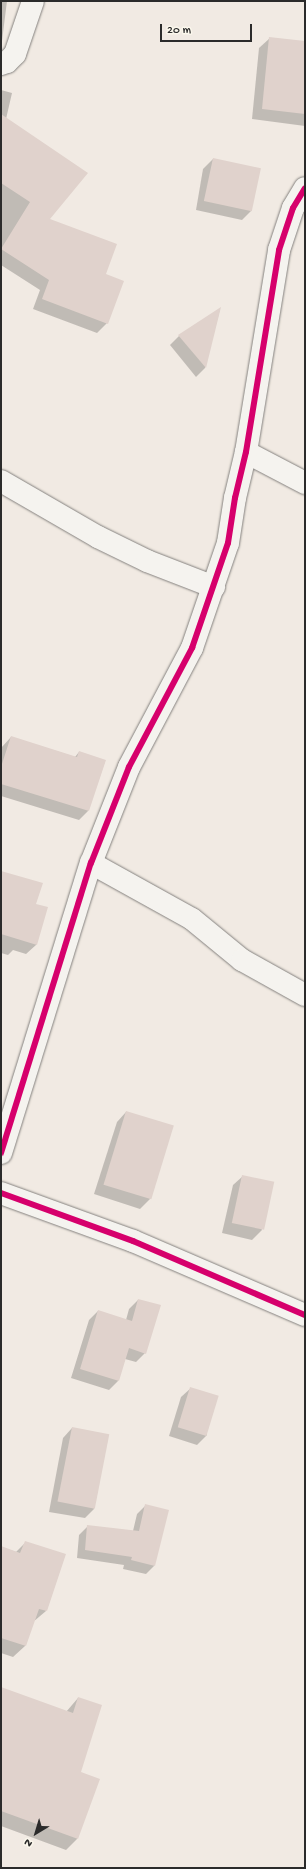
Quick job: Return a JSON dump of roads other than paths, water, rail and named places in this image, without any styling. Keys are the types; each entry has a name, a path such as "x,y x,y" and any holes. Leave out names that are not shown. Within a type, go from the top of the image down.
{"street":[{"path":"1,64 8,62 15,54 33,1"},
{"path":"1,1153 91,863 130,767 192,648 228,543 235,498 246,452 279,250 293,208 305,188"},
{"path":"246,452 305,483"},
{"path":"1,481 98,537 147,562 214,587"},
{"path":"91,863 192,919 242,960 305,995"},
{"path":"1,1193 134,1241 305,1316"}]}
